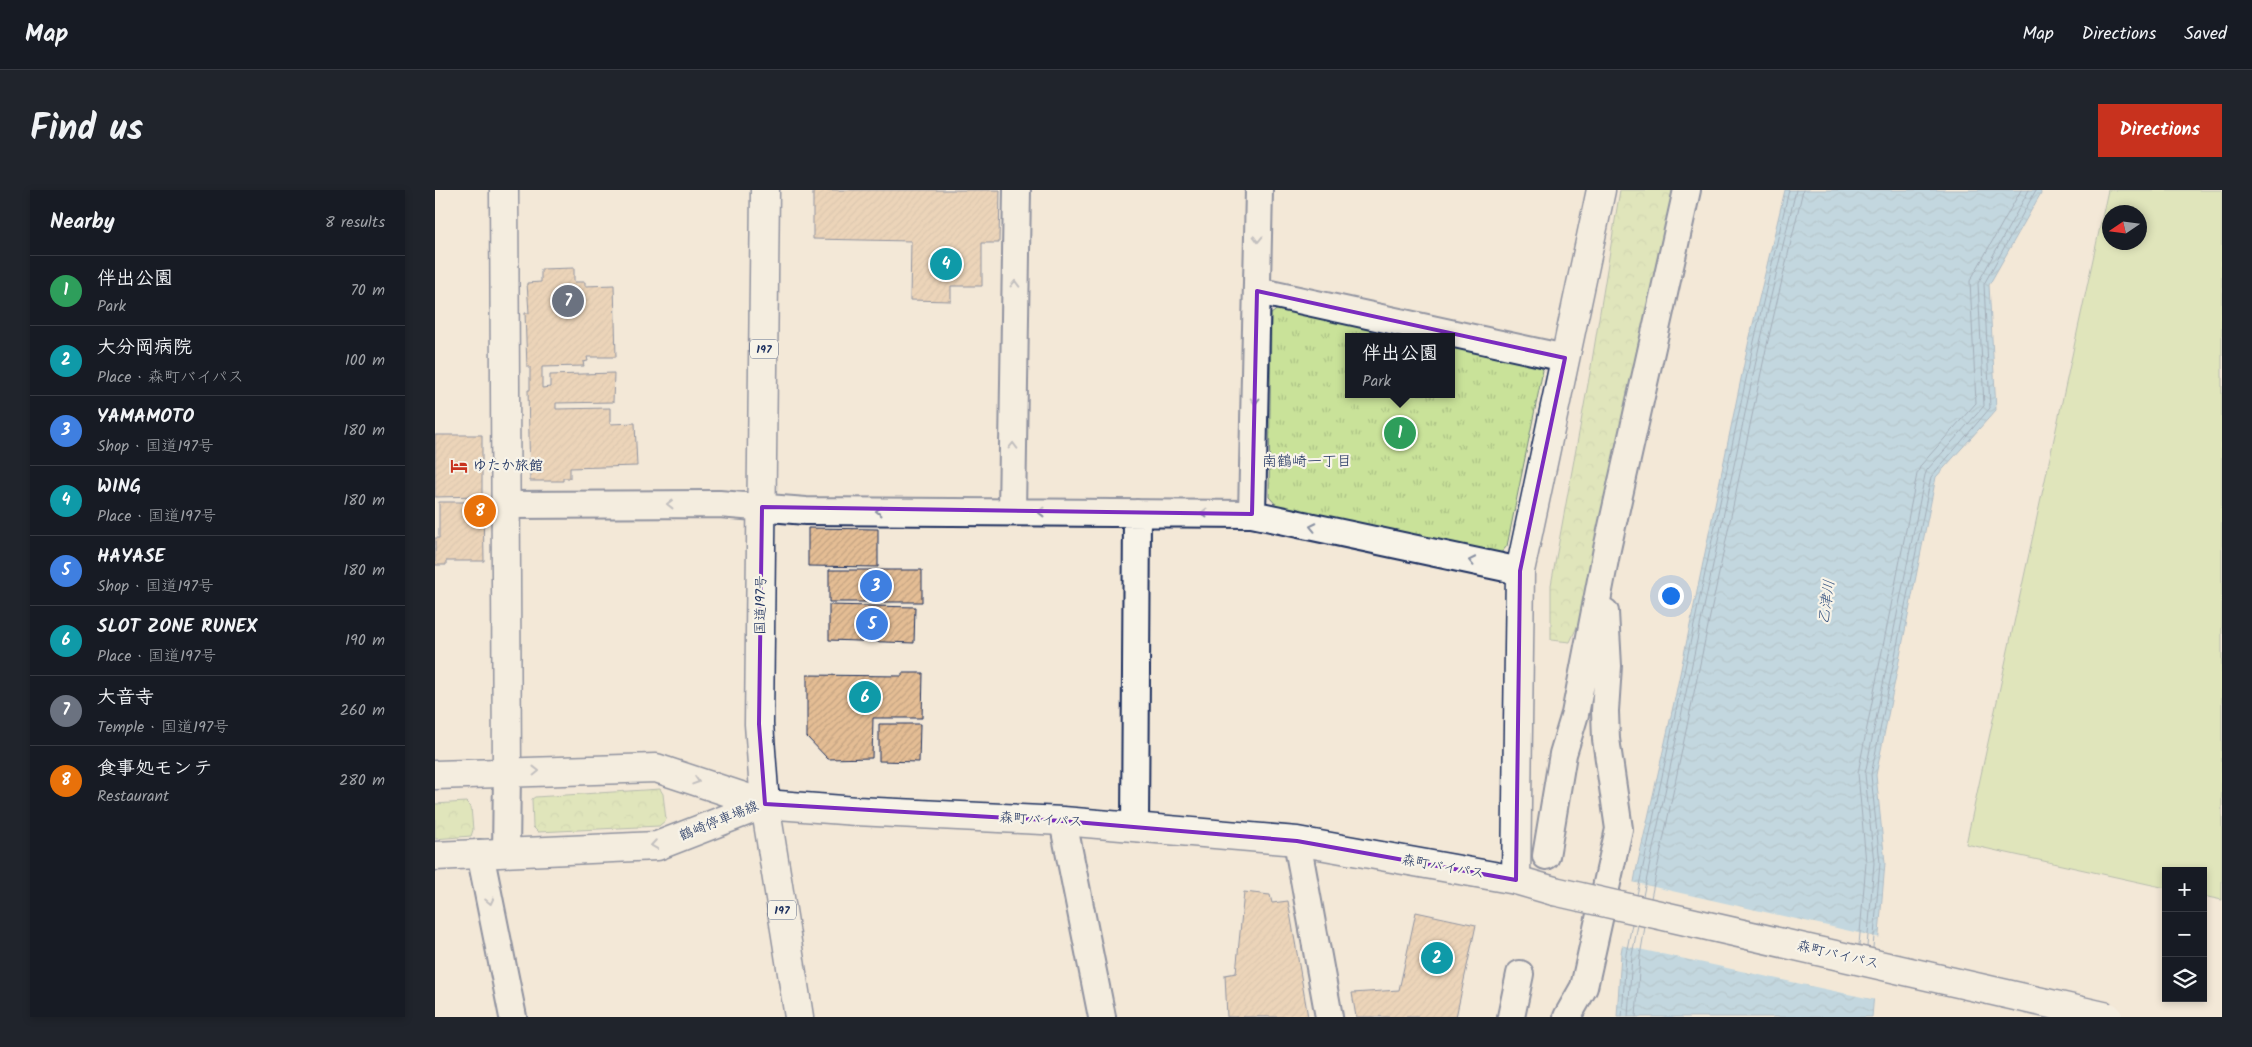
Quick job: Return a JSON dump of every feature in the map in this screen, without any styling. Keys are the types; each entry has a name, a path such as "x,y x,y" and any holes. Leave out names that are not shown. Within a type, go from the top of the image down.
{"main road":[{"path":"504,190 507,772"},
{"name":"国道197号","path":"765,190 759,724 765,804 799,1017"},
{"path":"1516,880 1520,571 1601,190"},
{"name":"鶴崎停車場線","path":"435,775 656,768 765,804"},
{"name":"鶴崎停車場線","path":"435,856 657,846 765,804"},
{"name":"森町バイパス","path":"765,804 1063,821 1297,841 1516,880 1555,891 2108,1017"}],"street":[{"path":"1012,512 1017,190"},
{"path":"1252,514 1259,190"},
{"path":"1547,856 1563,754 1575,714 1603,574 1687,190"},
{"path":"1257,291 1450,333"},
{"path":"1455,334 1565,358"},
{"path":"505,505 719,504 806,511 1252,514 1520,571"},
{"path":"1135,827 1137,513"},
{"path":"1567,1017 1584,987 1619,828 1606,739 1605,711 1608,666 1603,574"},
{"path":"507,772 493,853 513,1017"},
{"path":"1063,821 1102,1017"},
{"path":"1297,841 1329,1017"},
{"path":"1511,1017 1520,974"}],"highlighted area":[{"path":"1257,291 1565,358 1520,571 1516,880 1297,841 1063,821 765,804 759,724 762,507 1252,514"}],"green space":[{"path":"1620,190 1679,190 1587,605 1570,642 1551,640 1551,585 1590,373"},
{"path":"2108,190 2222,190 2222,900 2207,897 2207,867 2162,867 2162,887 1966,844 2102,218 2102,250 2147,250 2147,205 2105,205"},
{"path":"1283,305 1409,333 1345,333 1345,398 1455,398 1455,343 1536,361 1543,370 1507,546 1499,555 1279,508 1269,497 1271,314"},
{"path":"660,789 663,794 666,820 659,826 538,832 533,827 532,799 535,797"},
{"path":"466,802 471,807 473,830 471,836 435,839 435,804"}],"water":[{"name":"乙津川","path":"1785,190 2040,190 2041,193 1989,285 1996,410 1936,477 1876,775 1885,863 1872,1017 1617,1017 1621,953 1636,871 1675,698 1748,345"}],"pier":[{"path":"1632,882 1881,938 1876,1000 1620,945"}],"building":[{"path":"813,190 1000,190 999,243 982,243 982,286 951,286 951,301 910,300 911,241 813,239"},
{"path":"574,268 574,282 585,282 585,286 614,285 616,357 587,357 588,361 583,362 584,366 542,367 542,388 550,387 550,375 614,373 613,402 556,403 556,409 610,408 610,424 635,423 637,466 570,468 570,478 563,478 563,481 530,481 528,390 530,390 530,367 527,367 525,313 529,313 527,283 541,282 541,269"},
{"name":"ゆたか旅館","path":"435,435 482,435 482,496 435,497"},
{"path":"439,502 483,502 484,561 446,561 446,565 435,565 435,538 439,538"},
{"path":"808,528 878,529 878,567 808,566"},
{"path":"829,570 922,570 922,602 829,602"},
{"path":"829,605 915,607 914,643 829,640"},
{"path":"902,673 923,673 922,718 873,718 872,758 828,759 807,737 807,675 902,676"},
{"path":"879,724 920,724 919,762 879,761"},
{"path":"1244,892 1270,895 1272,903 1288,901 1308,1017 1227,1017 1225,975 1236,973"},
{"path":"1416,912 1476,925 1456,1017 1356,1017 1352,993 1399,990"}],"place":[{"name":"WING","path":"946,264"},
{"name":"大音寺","path":"568,301"},
{"name":"伴出公園","path":"1400,433"},
{"name":"ゆたか旅館","path":"459,466"},
{"name":"食事処モンテ","path":"480,511"},
{"name":"YAMAMOTO","path":"876,586"},
{"name":"HAYASE","path":"872,624"},
{"name":"SLOT ZONE RUNEX","path":"865,697"},
{"name":"大分岡病院","path":"1437,958"}],"district":[{"name":"南鶴崎一丁目","path":"1307,462"}]}
